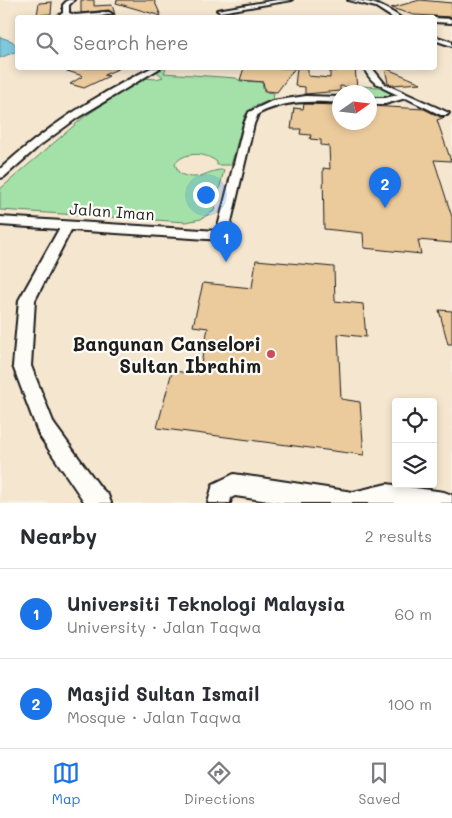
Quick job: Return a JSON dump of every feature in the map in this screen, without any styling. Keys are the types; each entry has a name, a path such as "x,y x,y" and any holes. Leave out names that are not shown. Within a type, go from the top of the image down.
{"street":[{"path":"71,0 66,5 71,15"},
{"path":"225,15 220,7 289,0"},
{"path":"351,0 378,6 393,15"},
{"path":"90,15 109,14"},
{"path":"437,20 452,22"},
{"path":"437,39 452,44"},
{"path":"0,175 14,162 88,106 152,70"},
{"path":"369,70 383,84 405,96 449,114"},
{"path":"377,101 405,96"},
{"name":"Jalan Iman","path":"0,221 222,236 249,124 254,112 274,102 285,100 305,98 332,100"},
{"path":"67,226 27,300 22,366 46,429 92,495 100,503"},
{"path":"219,503 221,492 234,485 352,502 387,495 444,503"}],"shaded area":[{"path":"0,0 452,0 452,503 0,503"}],"green space":[{"path":"165,70 164,73 236,78 240,81 262,82 264,92 274,93 273,99 253,107 245,115 231,165 217,165 217,162 207,156 195,154 184,157 175,164 179,173 192,177 224,170 214,211 201,219 186,222 0,210 0,189 84,117 143,78 156,79 163,77 156,71"},
{"path":"377,87 379,87 395,96 377,99"}],"water":[{"path":"0,37 12,41 15,44 15,52 0,58"}],"building":[{"path":"81,0 94,0 94,6 112,5 115,15 109,10 81,13"},
{"path":"117,0 154,0 161,15 158,15 116,3"},
{"path":"420,0 452,3 452,17 414,15 391,8"},
{"path":"52,2 51,14 37,15 39,3"},
{"path":"64,70 115,70 104,75 109,76 84,88 70,84 83,76"},
{"path":"243,70 294,70 277,92 265,91 263,82 240,80"},
{"path":"297,70 308,70 308,76 330,78 330,71 355,70 357,85 332,85 332,92 305,94 305,87 295,86"},
{"path":"385,70 390,70 421,83 392,85 388,83"},
{"path":"304,104 332,105 332,130 377,130 377,106 424,109 440,117 445,117 437,120 451,161 434,160 452,217 452,243 418,240 421,254 364,248 363,233 324,229 323,168 330,169 329,146 321,145 321,140 310,139 311,135 300,134 301,129 291,129 294,108 303,109"},
{"name":"Bangunan Canselori Sultan Ibrahim","path":"256,260 334,267 335,301 363,304 366,337 338,334 341,399 360,402 364,455 157,428 172,371 199,374 208,328 193,326 203,283 252,288"},
{"path":"439,310 452,311 452,344 448,344"}],"place":[{"name":"Masjid Sultan Ismail","path":"385,208"},
{"name":"Universiti Teknologi Malaysia","path":"226,262"},
{"name":"Bangunan Canselori Sultan Ibrahim","path":"271,354"}]}
